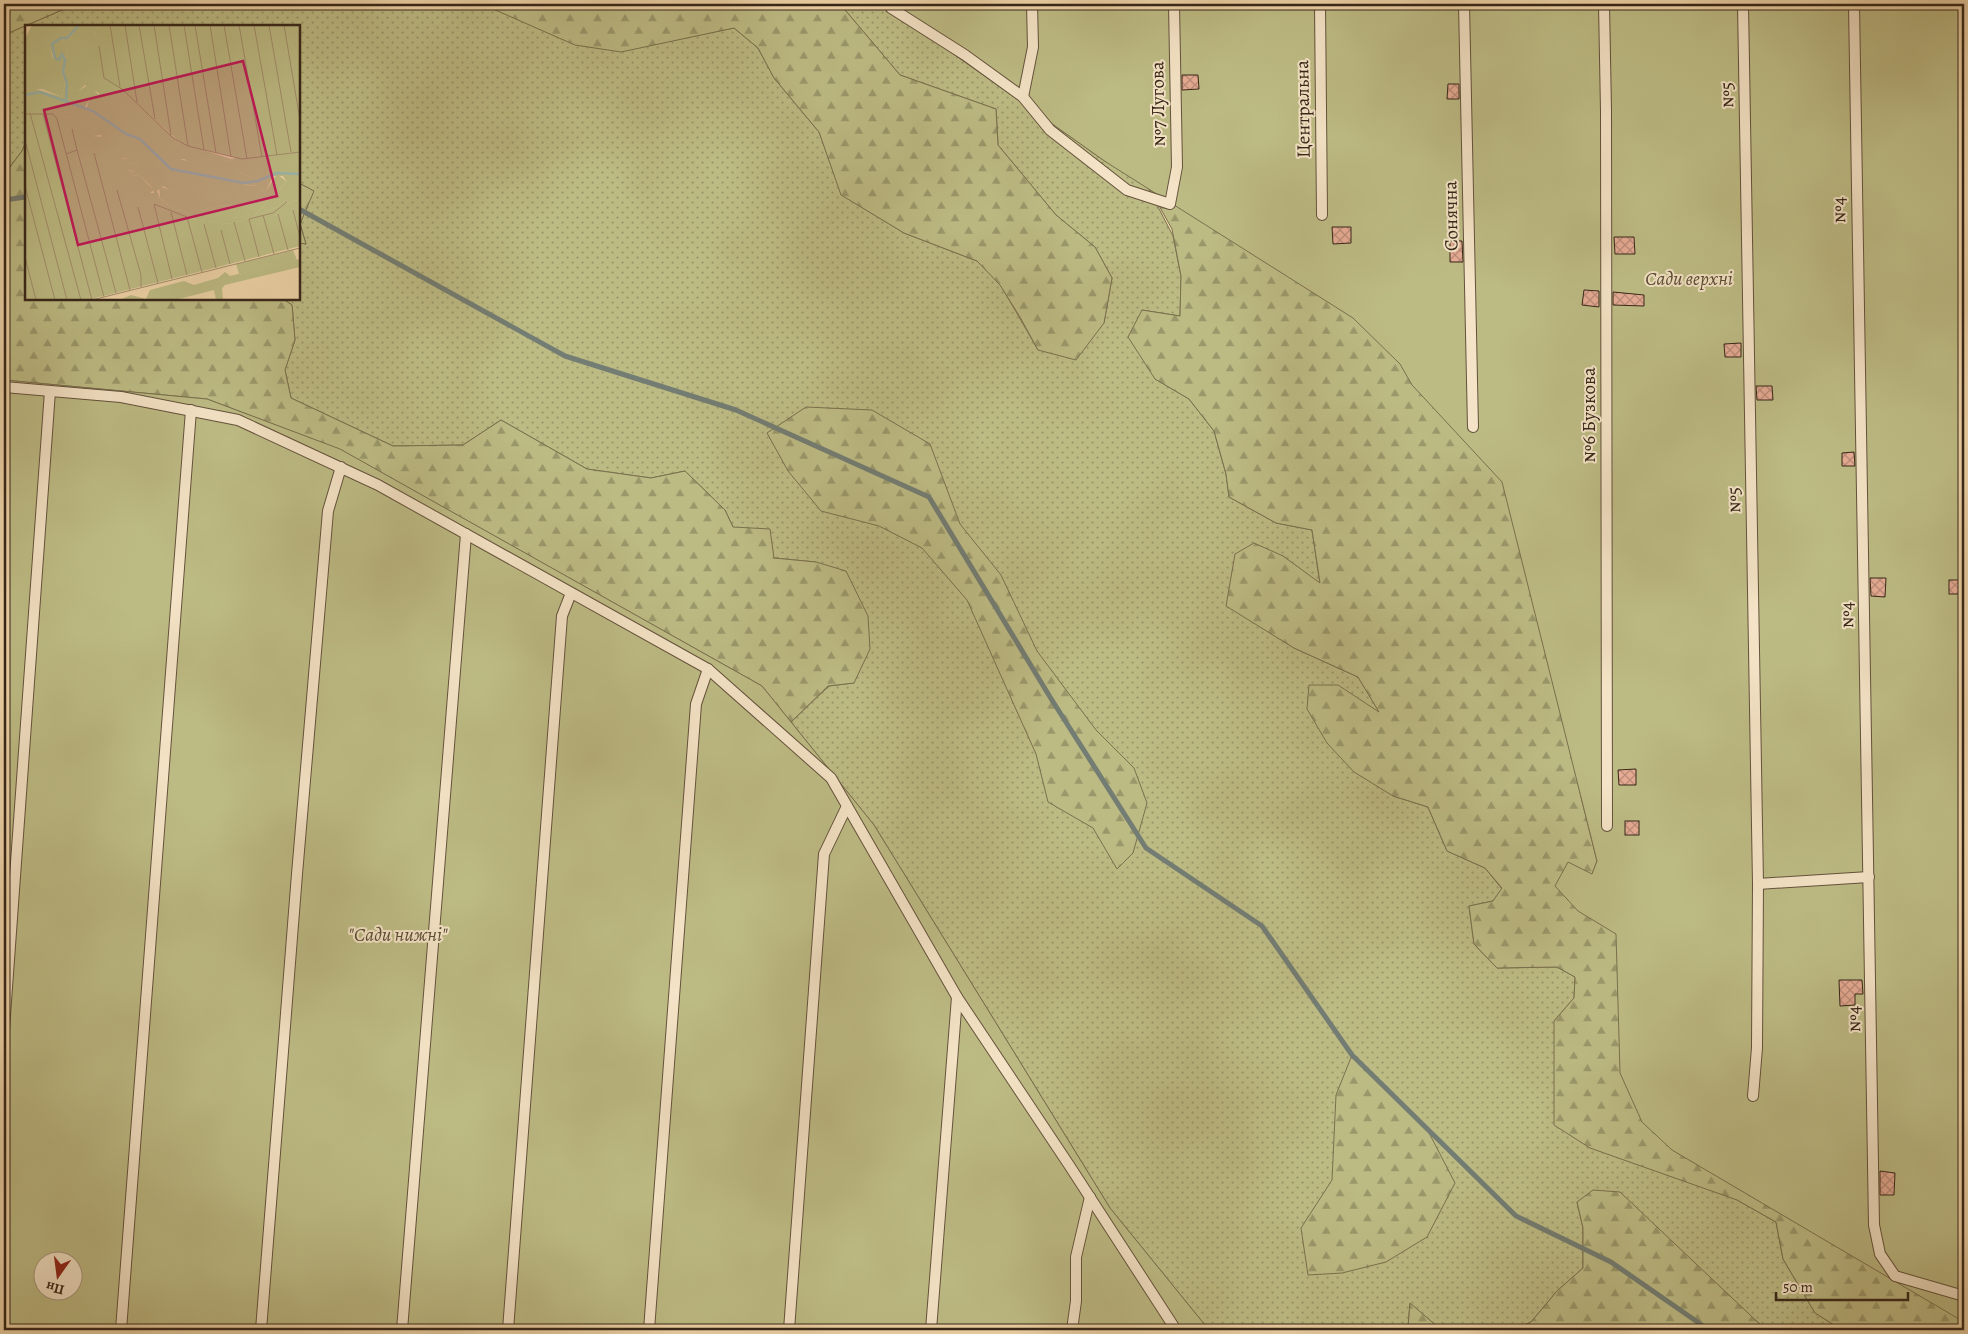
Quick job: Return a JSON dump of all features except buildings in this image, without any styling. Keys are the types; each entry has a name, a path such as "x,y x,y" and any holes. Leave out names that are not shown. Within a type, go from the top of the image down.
{"lane":[{"path":"890,6 965,54 1023,97 1034,47 1032,4"},
{"name":"№7 Лугова","path":"1023,97 1050,130 1127,190 1170,204 1177,167 1174,4"},
{"name":"Центральна","path":"1320,4 1322,215"},
{"name":"Сонячна","path":"1464,4 1473,426"},
{"name":"№6 Бузкова","path":"1604,4 1606,111 1607,826"},
{"name":"№5","path":"1743,4 1758,884 1757,1048 1753,1096"},
{"name":"№4","path":"1854,4 1874,1225 1880,1254 1895,1276 1964,1296"},
{"path":"4,387 121,397 238,420 378,485 708,669 831,778 957,997 1176,1330"},
{"path":"4,1029 50,391"},
{"path":"121,1330 191,410"},
{"path":"261,1330 295,894 328,511 341,467"},
{"path":"402,1330 466,534"},
{"path":"508,1330 562,616 572,593"},
{"path":"648,1330 696,704 708,669"},
{"path":"789,1330 824,854 847,806"},
{"path":"1758,884 1869,877"},
{"path":"931,1330 957,997"},
{"path":"1072,1330 1076,1301 1076,1257 1090,1197"}],"green space":[{"path":"4,4 76,4 25,25 4,35"},
{"path":"76,4 469,4 678,39 734,28 758,48 774,78 819,132 842,195 904,233 977,261 1000,284 1038,350 1104,323 1112,278 1095,247 1056,215 998,145 996,109 900,75 840,4 883,4 1106,162 1138,168 1173,236 1181,276 1180,316 1142,310 1155,379 1189,399 1214,431 1226,474 1229,497 1276,523 1312,530 1320,584 1283,556 1264,629 1294,648 1358,677 1380,713 1393,796 1428,807 1447,851 1485,868 1502,889 1493,901 1469,906 1474,944 1497,968 1557,967 1575,977 1574,998 1554,1021 1737,1200 1776,1222 1783,1259 1815,1313 1842,1330 1766,1330 1758,1322 1577,1202 1583,1228 1583,1268 1557,1291 1531,1322 1513,1330 1449,1330 1439,1328 1410,1304 1409,1330 1209,1330 1110,1208 874,825 791,722 829,686 854,683 816,562 774,558 733,527 725,510 685,471 651,478 587,469 501,420 463,445 393,446 291,398 285,370 295,340 292,305 284,300 300,300 300,243 306,244 300,224 313,191 300,184 300,25 27,25"},
{"path":"470,4 840,4 900,75 996,109 998,145 1056,215 1095,247 1112,278 1104,323 1076,360 1038,350 1000,285 977,261 904,233 841,195 819,132 774,78 758,48 734,28 621,52 575,45 493,9"},
{"name":"Сади верхні","path":"883,4 1964,4 1964,1322 1672,1150 1642,1122 1620,1073 1616,934 1578,911 1555,886 1568,862 1592,874 1597,861 1502,482 1412,385 1400,364 1353,318 1106,162"},
{"path":"25,26 25,144 4,175 4,35"},
{"path":"25,144 25,300 284,300 292,305 295,340 285,370 291,398 393,446 463,445 501,420 587,469 651,478 685,471 725,510 733,527 770,529 774,558 816,562 846,571 868,616 870,649 854,683 828,686 791,722 762,686 341,450 207,399 4,380 4,175"},
{"path":"1138,168 1486,374 1597,861 1592,874 1616,934 1964,1302 1964,1330 1842,1330 1815,1313 1783,1259 1776,1222 1737,1200 1590,1148 1554,1125 1554,1021 1574,998 1575,977 1557,967 1497,968 1474,944 1469,906 1493,901 1502,888 1485,868 1447,851 1428,807 1393,796 1354,772 1327,743 1307,709 1309,685 1338,685 1379,712 1358,677 1294,648 1226,606 1235,554 1254,543 1283,556 1320,583 1312,530 1276,523 1229,497 1226,474 1214,431 1189,399 1155,379 1128,337 1142,310 1180,316 1181,276 1172,229"},
{"path":"300,184 314,191 300,224"},
{"path":"300,224 306,244 300,243"},
{"name":"\"Сади нижні\"","path":"4,380 207,399 340,449 762,686 874,825 1110,1208 1209,1330 4,1330"},
{"path":"806,407 872,410 930,444 960,524 1001,575 1037,651 1096,730 1134,768 1147,803 1133,853 1117,869 1093,828 1048,802 1036,754 967,600 922,548 879,526 821,511 788,471 767,433"},
{"path":"1352,1055 1427,1129 1455,1183 1427,1237 1386,1262 1342,1273 1308,1275 1301,1228 1332,1180 1336,1095"},
{"path":"1593,1190 1620,1192 1766,1330 1513,1330 1531,1322 1557,1291 1583,1268 1583,1228 1577,1202"},
{"path":"1410,1303 1439,1328 1449,1330 1409,1330"}],"waterway":[{"path":"4,200 25,197"},
{"path":"300,210 565,356 736,410 929,497 1050,697 1146,848 1262,926 1352,1055 1516,1216 1611,1262 1709,1330"}]}
